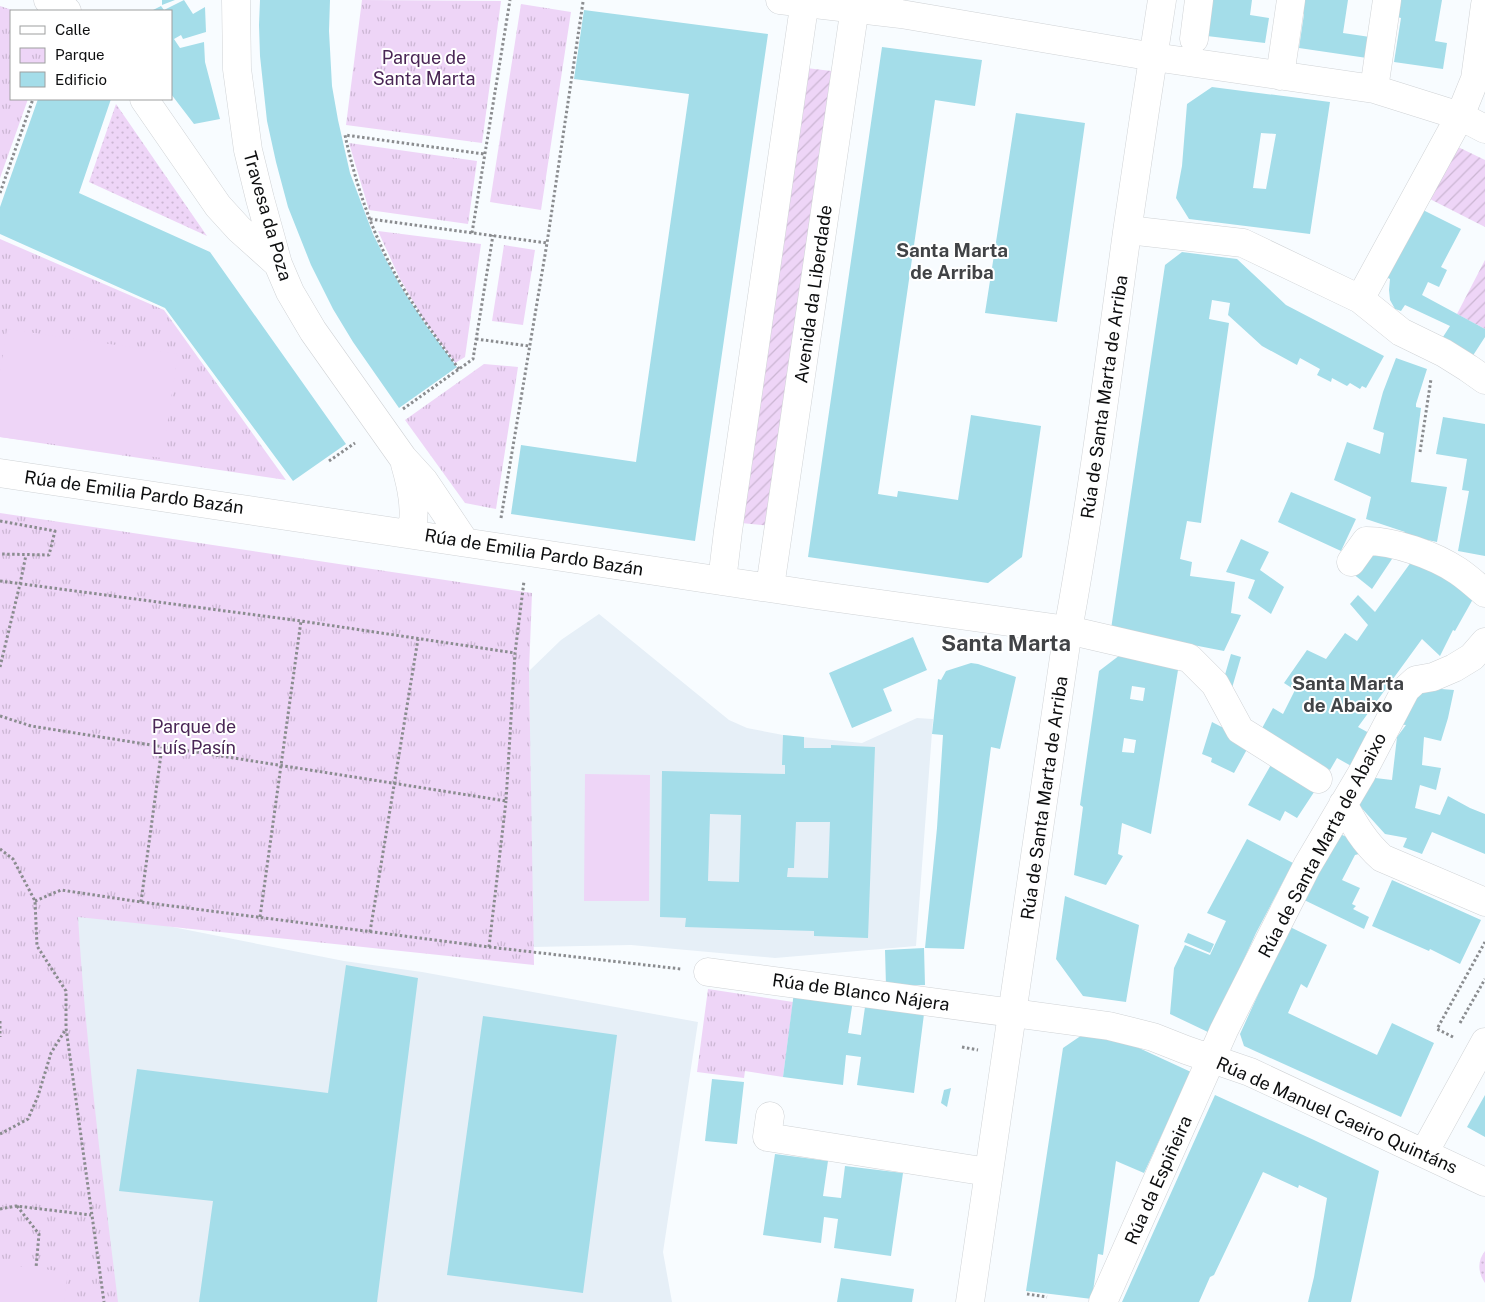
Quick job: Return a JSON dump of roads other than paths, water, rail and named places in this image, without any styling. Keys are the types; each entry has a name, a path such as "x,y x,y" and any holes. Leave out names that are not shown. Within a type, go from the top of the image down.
{"street":[{"path":"48,0 65,10"},
{"name":"Travesa da Poza","path":"236,0 237,69 248,150 278,264 290,292 309,325 403,458 424,481 465,542"},
{"name":"Rúa de Santa Marta de Arriba","path":"970,1302 1068,630 1077,584 1105,398 1162,0"},
{"path":"1194,39 1200,0"},
{"path":"1280,76 1291,0"},
{"path":"1374,89 1387,0"},
{"path":"722,581 797,1 855,4 901,14 1154,57 1374,89 1460,116 1485,129"},
{"name":"Avenida da Liberdade","path":"770,587 855,4"},
{"path":"1360,299 1460,116 1475,79 1485,5"},
{"path":"145,100 218,206 239,229 278,264"},
{"path":"1128,230 1242,243 1360,299 1401,332 1444,353 1485,380"},
{"name":"Travesa da Poza","path":"403,458 414,504 412,534"},
{"name":"Rúa de Emilia Pardo Bazán","path":"0,473 722,581 1068,630 1189,658 1214,684 1240,730 1318,779"},
{"path":"1351,562 1366,541 1377,541 1411,549 1436,560 1456,570 1485,593"},
{"name":"Rúa de Santa Marta de Abaixo","path":"1212,1059 1224,1030 1307,866 1362,772 1406,689 1416,680 1433,677 1454,668 1472,657 1485,642"},
{"path":"1342,804 1360,835 1382,858 1485,902"},
{"name":"Rúa de Blanco Nájera","path":"708,972 1013,1012"},
{"name":"Rúa de Manuel Caeiro Quintáns","path":"1013,1012 1109,1026 1153,1037 1250,1072 1485,1182"},
{"path":"1424,1153 1485,1042"},
{"name":"Rúa da Espiñeira","path":"1103,1302 1212,1059"},
{"path":"770,1116 768,1137 988,1172"}],"district":[{"name":"Santa Marta de Arriba","path":"952,261"},
{"name":"Santa Marta","path":"1006,643"},
{"name":"Santa Marta de Abaixo","path":"1348,694"}],"park label":[{"name":"Parque de Santa Marta","path":"424,67"},
{"name":"Parque de Luís Pasín","path":"194,736"}]}
